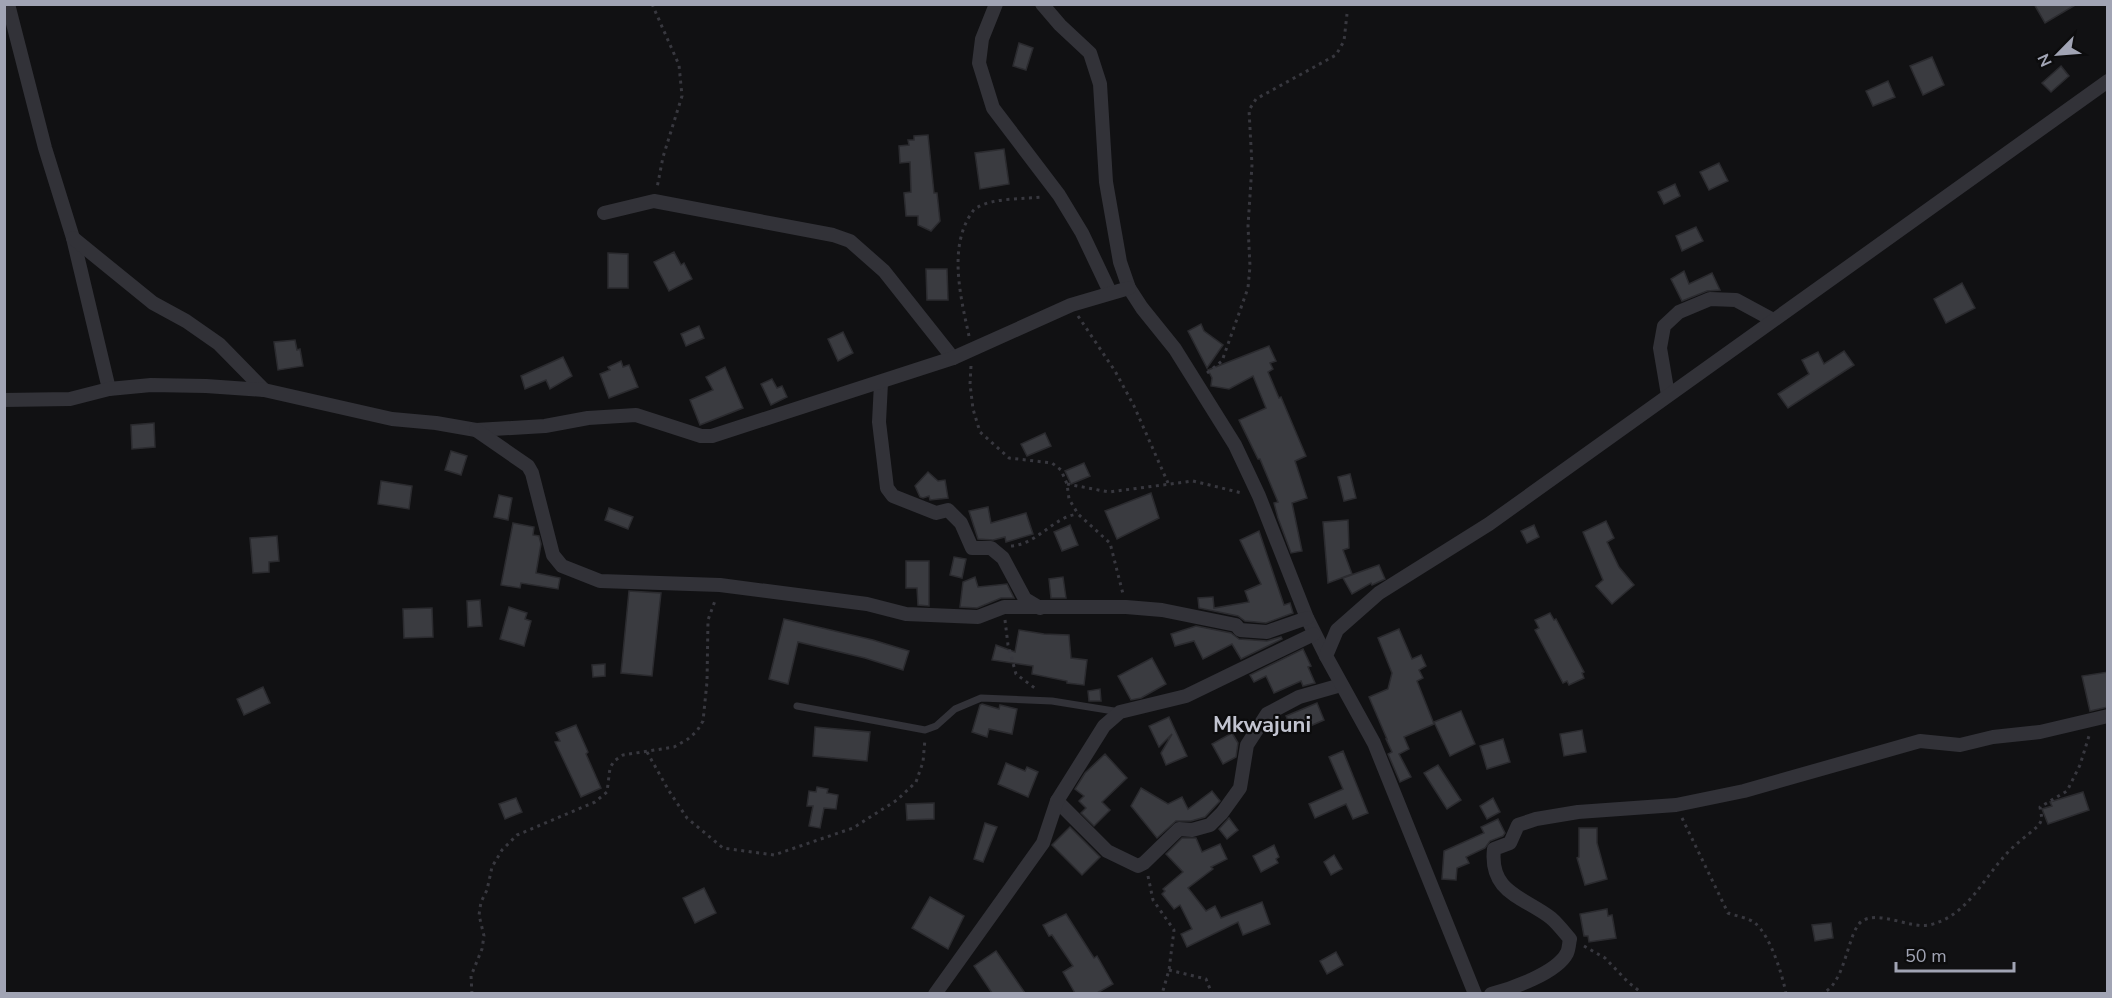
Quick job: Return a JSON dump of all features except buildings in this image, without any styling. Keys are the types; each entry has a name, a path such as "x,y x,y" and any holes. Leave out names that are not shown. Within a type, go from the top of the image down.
{"street":[{"path":"8,4 45,148 73,238 109,389"},
{"path":"996,4 982,39 979,63 993,108 1059,195 1082,233 1110,292"},
{"path":"1042,4 1060,26 1090,54 1100,84 1107,182 1120,262 1129,288 1175,349 1235,445 1259,496 1314,634 1374,743 1475,993"},
{"path":"1326,656 1337,630 1378,593 1489,524 2108,81"},
{"path":"604,213 654,201 833,235 850,241 884,271 953,358"},
{"path":"73,238 153,303 186,321 219,344 264,390"},
{"path":"4,400 70,399 109,389 151,385 206,386 264,390 392,419 476,430 527,428 588,418 636,415 701,436 712,436 953,358 1071,305 1129,288"},
{"path":"1668,395 1660,348 1664,326 1678,312 1710,299 1736,300 1773,320"},
{"path":"881,383 879,422 887,488 893,496 936,513 948,510 961,524 972,548 991,548 1004,558 1025,599 1040,608"},
{"path":"476,430 528,466 532,472 553,555 562,566 600,581 720,585 867,604 906,614 978,617 1004,607 1126,607 1162,610 1236,625 1240,630 1267,632 1307,618"},
{"path":"935,993 1043,843 1057,801 1104,726 1120,712 1186,696 1314,634"},
{"path":"1057,801 1107,851 1138,866 1179,829 1192,830 1210,825 1222,813 1240,788 1247,745 1267,714 1299,697 1341,685"},
{"path":"1491,993 1514,988 1548,971 1566,954 1570,939 1552,919 1512,893 1497,878 1492,863 1494,849 1510,843 1518,825 1536,819 1578,812 1676,806 1744,791 1920,741 1960,745 1993,737 2040,732 2101,717"}],"lane":[{"path":"797,706 925,730 936,726 955,709 981,698 1052,701 1120,712"}],"path":[{"path":"652,4 679,64 682,96 663,157 654,201"},
{"path":"1197,382 1222,361 1248,288 1250,266 1248,226 1252,165 1249,110 1256,99 1336,55 1344,41 1347,14"},
{"path":"1059,195 987,203 975,208 965,225 958,254 962,302 973,350 970,384 973,409 980,432 1009,458 1052,463 1061,470 1067,484 1069,499 1078,514 1110,543 1126,607"},
{"path":"1071,305 1115,371 1134,406 1168,483"},
{"path":"1067,484 1110,492 1193,481 1232,492 1259,496"},
{"path":"1004,558 1007,546 1019,545 1038,537 1067,516 1078,514"},
{"path":"472,993 471,976 482,950 484,936 479,915 481,902 487,890 492,867 502,850 517,835 595,802 607,792 610,768 614,761 623,755 674,747 697,731 703,721 707,682 708,620 720,585"},
{"path":"1004,607 1008,645 1016,674 1052,701"},
{"path":"1820,993 1829,988 1841,970 1857,926 1863,920 1876,918 1927,926 1945,920 1964,908 2003,857 2039,825 2042,819 2040,807 2067,791 2101,717"},
{"path":"647,752 687,818 723,848 774,855 853,828 897,800 916,782 923,762 925,730"},
{"path":"1676,806 1728,913 1755,923 1764,934 1780,968 1786,993"},
{"path":"1144,863 1153,900 1174,930 1169,970 1162,993"},
{"path":"1570,939 1605,958 1628,982 1643,993"},
{"path":"1169,970 1206,979 1212,993"}],"district":[{"name":"Mkwajuni","path":"1262,725"}]}
